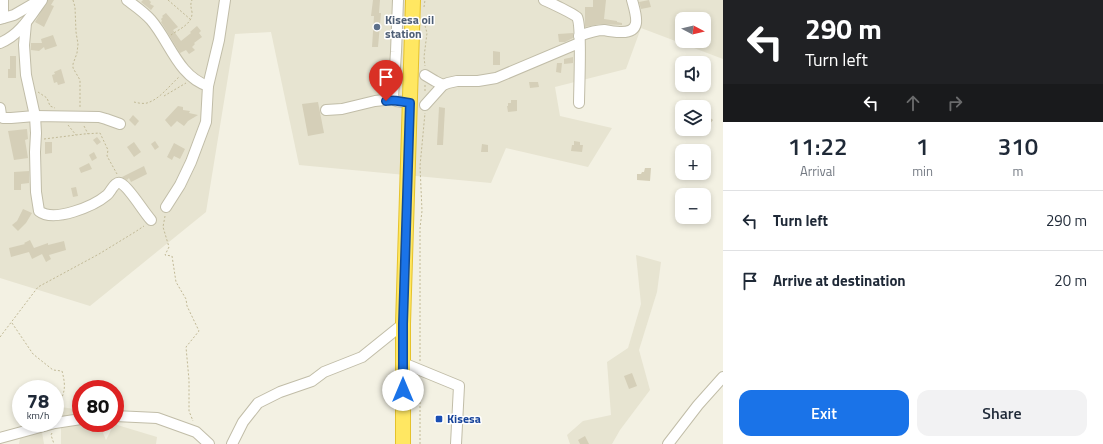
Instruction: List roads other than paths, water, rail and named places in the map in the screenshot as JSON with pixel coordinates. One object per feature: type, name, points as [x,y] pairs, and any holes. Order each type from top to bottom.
[{"type":"highway","points":[[403,444],[403,324],[410,103],[418,4]]},
{"type":"street","points":[[3,0],[1,18],[14,15],[41,0]]},
{"type":"street","points":[[0,43],[15,35],[26,23],[41,0]]},
{"type":"street","points":[[166,207],[180,185],[191,162],[206,122],[208,86],[219,40],[225,0]]},
{"type":"street","points":[[393,100],[398,0]]},
{"type":"street","points":[[544,0],[554,3],[577,17],[579,40],[578,104]]},
{"type":"street","points":[[426,105],[443,85],[457,81],[478,81],[496,78],[596,31],[628,32],[633,29],[636,24],[632,0]]},
{"type":"street","points":[[132,1],[151,20],[165,40],[187,78],[208,86]]},
{"type":"street","points":[[26,23],[24,44],[26,75],[35,116],[36,192],[39,211],[42,214],[48,215],[73,213],[108,195],[116,183],[118,183],[122,184],[127,189],[151,220]]},
{"type":"street","points":[[425,75],[435,82],[443,85]]},
{"type":"street","points":[[326,110],[342,110],[375,101],[393,100],[410,103]]},
{"type":"street","points":[[0,114],[11,118],[35,116],[80,116],[106,118],[120,124]]},
{"type":"street","points":[[232,444],[243,422],[258,403],[280,392],[312,381],[324,372],[362,357],[403,324]]},
{"type":"street","points":[[403,363],[459,386],[456,444]]},
{"type":"street","points":[[668,444],[698,405],[723,377]]},
{"type":"street","points":[[124,416],[157,418],[196,432],[209,444]]},
{"type":"street","points":[[0,438],[55,423],[72,420]]},
{"type":"place","name":"Kisesa oil station","points":[[377,27]]},
{"type":"place","name":"Kisesa","points":[[439,419]]}]
